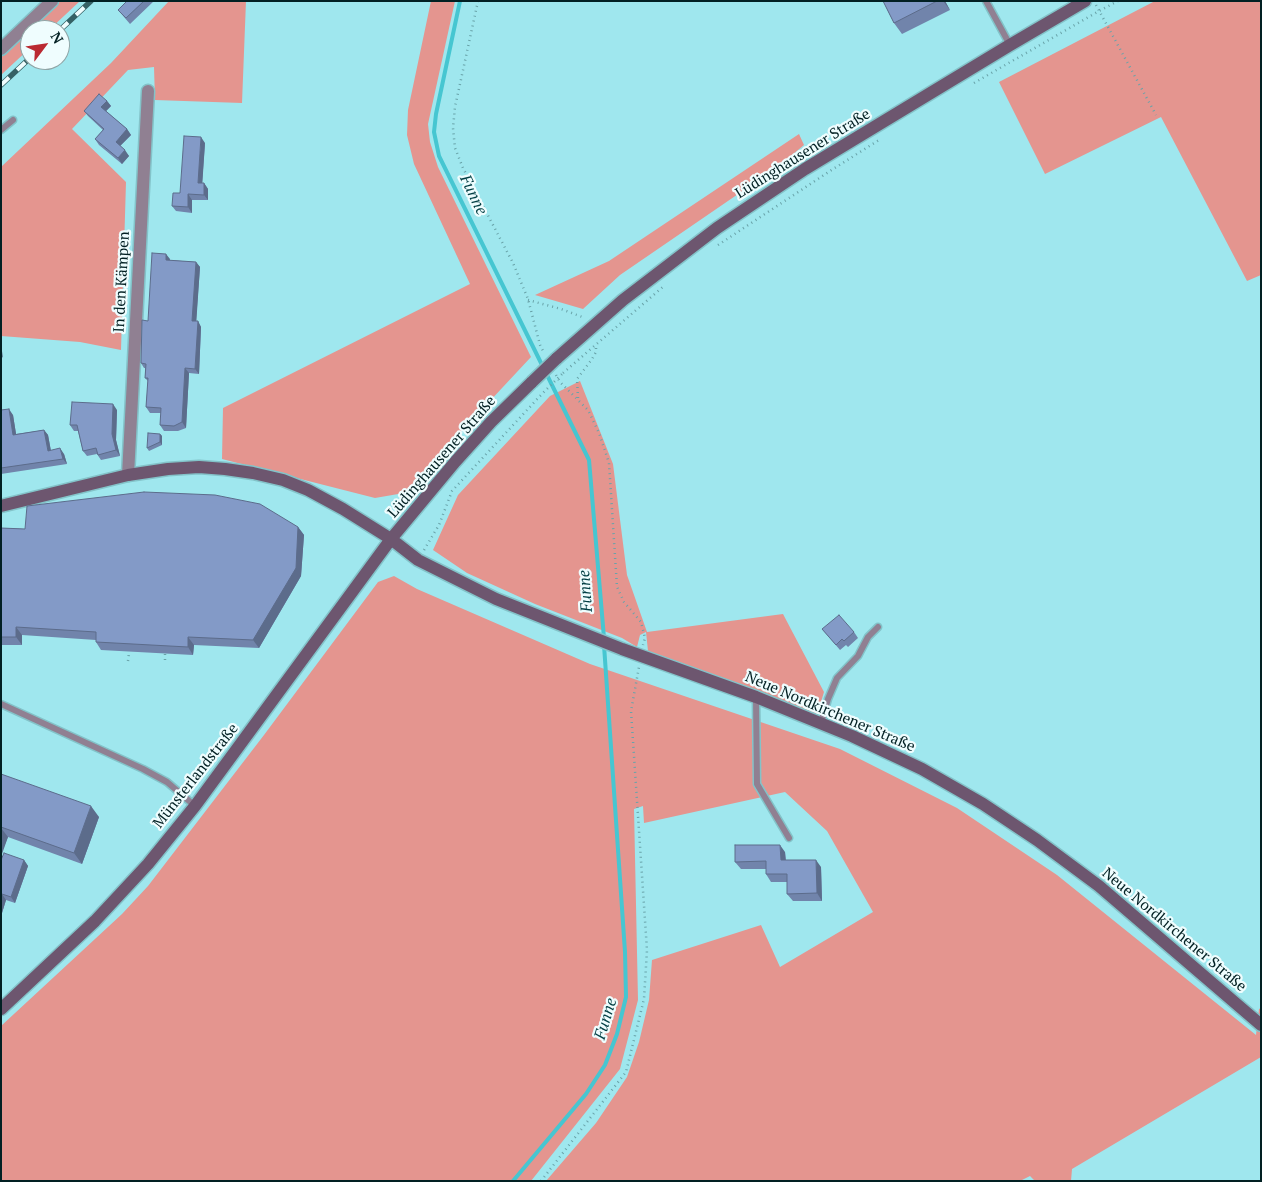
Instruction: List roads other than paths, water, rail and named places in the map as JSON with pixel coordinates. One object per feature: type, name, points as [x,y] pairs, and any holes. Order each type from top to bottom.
[{"type":"main road","name":"Lüdinghausener Straße","points":[[1,506],[128,475],[199,467],[253,473],[283,480],[323,498],[392,539],[455,462],[491,422],[552,362],[623,300],[718,228],[805,169],[1010,44],[1085,1]]},
{"type":"main road","name":"Neue Nordkirchener Straße","points":[[392,539],[418,560],[496,599],[589,637],[756,697],[852,736],[922,769],[983,804],[1037,840],[1099,886],[1261,1025]]},
{"type":"main road","name":"Münsterlandstraße","points":[[1,1009],[115,901],[195,806],[392,539]]},
{"type":"street","points":[[1,49],[52,1]]},
{"type":"street","name":"In den Kämpen","points":[[128,475],[148,91]]},
{"type":"lane","points":[[986,1],[1010,44]]},
{"type":"lane","points":[[1,130],[13,120]]},
{"type":"lane","points":[[820,723],[838,678],[858,656],[868,636],[878,627]]},
{"type":"lane","points":[[756,697],[757,784],[790,838]]},
{"type":"lane","points":[[1,704],[143,769],[167,782],[195,806]]},
{"type":"waterway","name":"Funne","points":[[460,1],[436,114],[434,132],[439,156],[543,367]]},
{"type":"waterway","name":"Funne","points":[[546,373],[589,460],[604,638]]},
{"type":"waterway","name":"Funne","points":[[513,1181],[586,1094],[605,1065],[617,1034],[626,997],[625,952],[604,645]]},
{"type":"railway","points":[[70,21],[91,1]]},
{"type":"railway","points":[[1,85],[20,67]]}]
